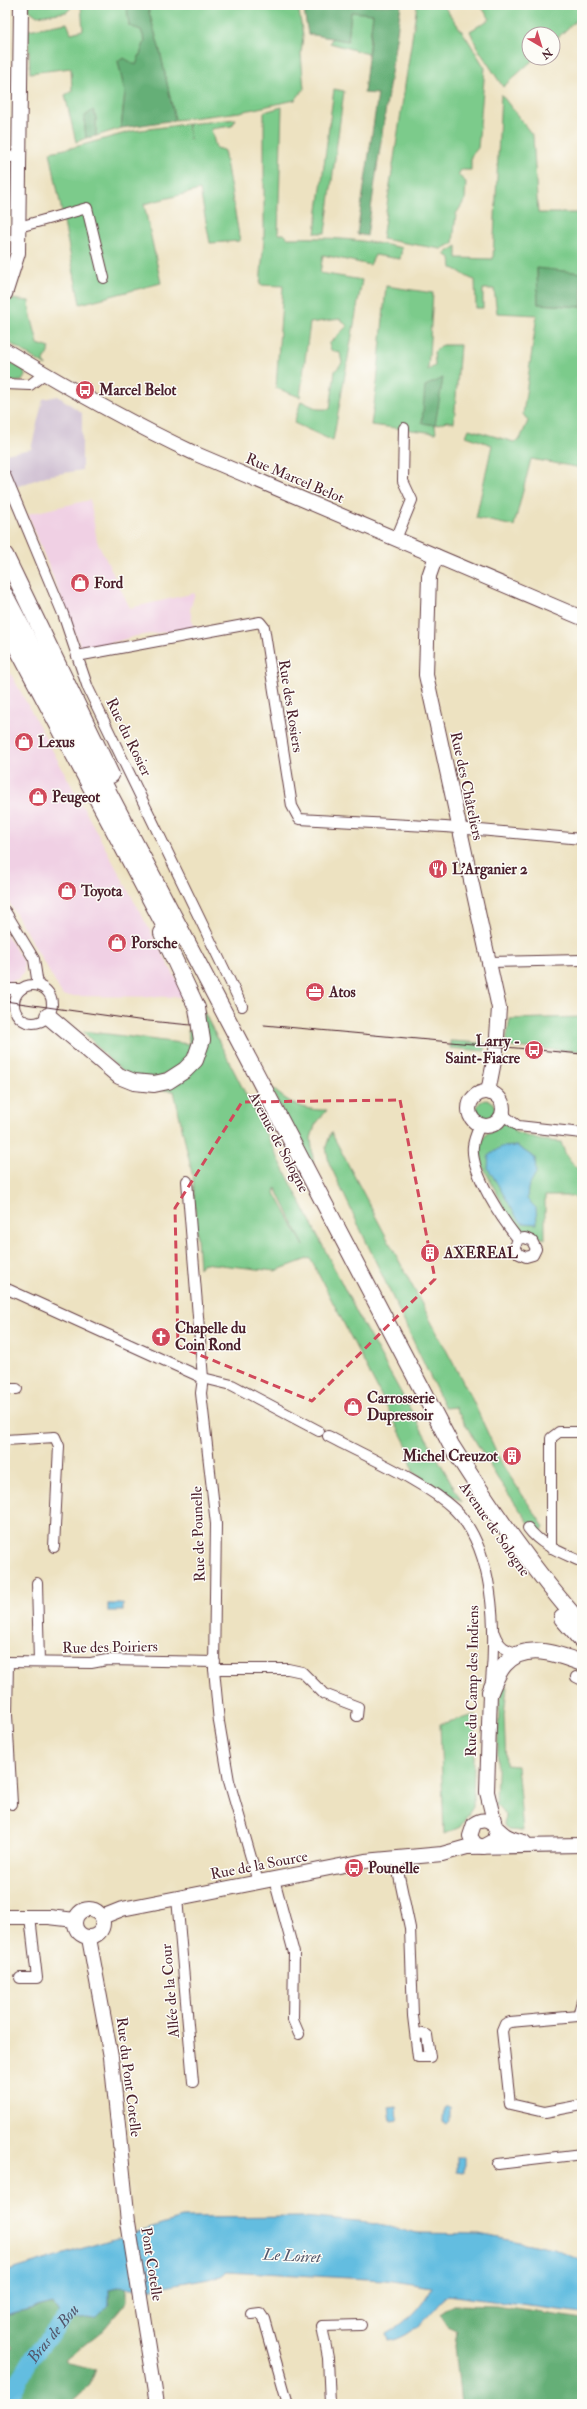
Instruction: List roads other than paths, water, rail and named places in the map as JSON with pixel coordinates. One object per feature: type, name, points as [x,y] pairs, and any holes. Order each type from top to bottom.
[{"type":"main road","points":[[5,294],[18,253],[21,5]]},
{"type":"main road","points":[[5,277],[18,253]]},
{"type":"main road","name":"Rue Marcel Belot","points":[[5,350],[44,374],[138,426],[196,454],[582,618]]},
{"type":"main road","points":[[5,555],[262,1088]]},
{"type":"main road","name":"Rue des Châteliers","points":[[436,556],[429,576],[426,675],[500,1008],[496,1050],[489,1087],[490,1093]]},
{"type":"main road","points":[[5,559],[21,589]]},
{"type":"main road","name":"Avenue de Sologne","points":[[5,595],[262,1088],[451,1445],[491,1508],[534,1568],[582,1625]]},
{"type":"main road","name":"Avenue de Sologne","points":[[5,625],[112,824],[445,1454],[485,1517],[528,1578],[582,1641]]},
{"type":"main road","points":[[5,633],[26,665]]},
{"type":"main road","points":[[48,1016],[119,1076],[134,1082],[154,1084],[168,1081],[185,1070],[195,1060],[202,1040],[197,1008],[112,824]]},
{"type":"main road","points":[[480,1093],[490,1093],[499,1098],[503,1108],[502,1114],[496,1123],[486,1126],[480,1125],[470,1116],[470,1102],[480,1093]]},
{"type":"main road","points":[[490,1692],[504,1664],[520,1654],[540,1651],[559,1654],[580,1673]]},
{"type":"main road","name":"Rue du Camp des Indiens","points":[[474,1824],[482,1812],[487,1792],[490,1692]]},
{"type":"main road","name":"Rue du Camp des Indiens","points":[[487,1792],[496,1829]]},
{"type":"main road","points":[[486,1820],[496,1829],[494,1841],[483,1847],[472,1841],[470,1832],[474,1824],[486,1820]]},
{"type":"main road","name":"Rue de la Source","points":[[424,1855],[459,1840],[474,1824]]},
{"type":"main road","name":"Rue de la Source","points":[[496,1829],[510,1838],[543,1846]]},
{"type":"main road","name":"Rue de la Source","points":[[102,1917],[122,1909],[365,1861],[442,1854],[467,1847],[582,1845]]},
{"type":"main road","points":[[87,1909],[96,1911],[102,1917],[102,1930],[94,1937],[89,1938],[78,1933],[75,1920],[79,1913],[87,1909]]},
{"type":"main road","points":[[5,1917],[75,1920]]},
{"type":"main road","name":"Rue du Pont Cotelle","points":[[89,1938],[111,2057],[128,2222]]},
{"type":"main road","name":"Pont Cotelle","points":[[128,2222],[157,2404]]},
{"type":"street","points":[[5,158],[20,154]]},
{"type":"street","points":[[19,227],[87,208],[104,278]]},
{"type":"street","points":[[5,384],[30,385],[44,374]]},
{"type":"street","points":[[396,539],[412,500],[403,481],[404,428]]},
{"type":"street","name":"Rue du Rosier","points":[[5,475],[63,614],[88,688],[242,1006]]},
{"type":"street","name":"Rue des Rosiers","points":[[77,656],[260,622],[264,627],[292,806],[299,819],[459,829]]},
{"type":"street","points":[[459,829],[582,838]]},
{"type":"street","points":[[5,911],[34,959],[38,985]]},
{"type":"street","points":[[489,962],[582,960]]},
{"type":"street","points":[[5,989],[21,989],[32,984],[44,987],[52,997],[52,1009],[48,1016],[39,1022],[28,1022],[22,1019],[10,1008],[21,989]]},
{"type":"street","points":[[503,1108],[506,1117],[518,1126],[582,1133]]},
{"type":"street","points":[[480,1125],[475,1138],[473,1156],[481,1178],[506,1225],[518,1239]]},
{"type":"street","name":"Rue de Pounelle","points":[[187,1181],[203,1378],[201,1393],[216,1524],[215,1666],[219,1722],[229,1781],[258,1882]]},
{"type":"street","name":"Rue du Camp des Indiens","points":[[5,1288],[203,1378],[232,1385],[436,1493],[455,1510],[476,1543],[484,1564],[489,1588],[492,1629],[490,1692]]},
{"type":"street","points":[[5,1389],[17,1389]]},
{"type":"street","points":[[551,1548],[551,1438],[559,1432],[582,1432]]},
{"type":"street","points":[[5,1440],[55,1437],[59,1446],[54,1547]]},
{"type":"street","points":[[528,1528],[534,1536],[551,1548],[582,1562]]},
{"type":"street","points":[[37,1583],[39,1662]]},
{"type":"street","points":[[492,1629],[500,1646],[507,1651],[520,1654]]},
{"type":"street","name":"Rue des Poiriers","points":[[6,1662],[91,1663],[107,1660],[288,1669],[302,1672],[324,1694],[358,1707],[357,1716]]},
{"type":"street","points":[[6,1662],[7,1715],[12,1804]]},
{"type":"street","points":[[398,1858],[399,1876],[410,1928],[415,2032]]},
{"type":"street","points":[[274,1879],[294,1953],[293,2020],[299,2034]]},
{"type":"street","name":"Allée de la Cour","points":[[177,1898],[193,2082]]},
{"type":"street","points":[[20,1978],[37,1978],[30,1917]]},
{"type":"street","points":[[582,2001],[580,2000],[578,2016],[510,2022],[505,2024],[502,2031],[510,2104],[544,2112],[582,2105]]},
{"type":"street","points":[[498,2164],[582,2154]]},
{"type":"street","points":[[252,2314],[260,2313],[264,2319],[288,2404]]},
{"type":"street","points":[[330,2404],[328,2358],[322,2326],[361,2325]]},
{"type":"water","points":[[517,1146],[535,1158],[536,1174],[528,1188],[527,1199],[536,1208],[537,1224],[522,1223],[516,1216],[488,1168],[489,1155],[501,1147]]},
{"type":"water","points":[[108,1604],[123,1604],[123,1611],[108,1611]]},
{"type":"water","points":[[397,2106],[398,2120],[391,2121],[389,2107]]},
{"type":"water","points":[[444,2107],[450,2107],[450,2122],[447,2125],[443,2122]]},
{"type":"water","points":[[457,2157],[464,2157],[464,2173],[457,2172]]},
{"type":"water","name":"Le Loiret","points":[[302,2217],[369,2223],[418,2233],[479,2234],[554,2249],[582,2261],[582,2313],[447,2295],[413,2330],[397,2339],[388,2341],[386,2334],[413,2314],[428,2295],[432,2287],[385,2280],[227,2271],[220,2276],[148,2289],[117,2287],[109,2289],[109,2304],[96,2317],[73,2320],[59,2313],[53,2303],[5,2315],[5,2272],[182,2218]]},
{"type":"waterway","name":"Bras de Bou","points":[[6,2404],[34,2355],[81,2299]]},
{"type":"tram line","points":[[5,1001],[138,1020],[191,1025]]},
{"type":"tram line","points":[[264,1025],[582,1054]]},
{"type":"place","name":"Marcel Belot","points":[[85,390]]},
{"type":"place","name":"Ford","points":[[80,583]]},
{"type":"place","name":"Lexus","points":[[24,742]]},
{"type":"place","name":"Peugeot","points":[[38,797]]},
{"type":"place","name":"L'Arganier 2","points":[[438,869]]},
{"type":"place","name":"Toyota","points":[[67,891]]},
{"type":"place","name":"Porsche","points":[[117,943]]},
{"type":"place","name":"Atos","points":[[315,992]]},
{"type":"place","name":"Larry - Saint-Fiacre","points":[[534,1050]]},
{"type":"place","name":"AXEREAL","points":[[430,1253]]},
{"type":"place","name":"Chapelle du Coin Rond","points":[[161,1337]]},
{"type":"place","name":"Carrosserie Dupressoir","points":[[353,1407]]},
{"type":"place","name":"Michel Creuzot","points":[[512,1456]]},
{"type":"place","name":"Pounelle","points":[[354,1868]]}]
